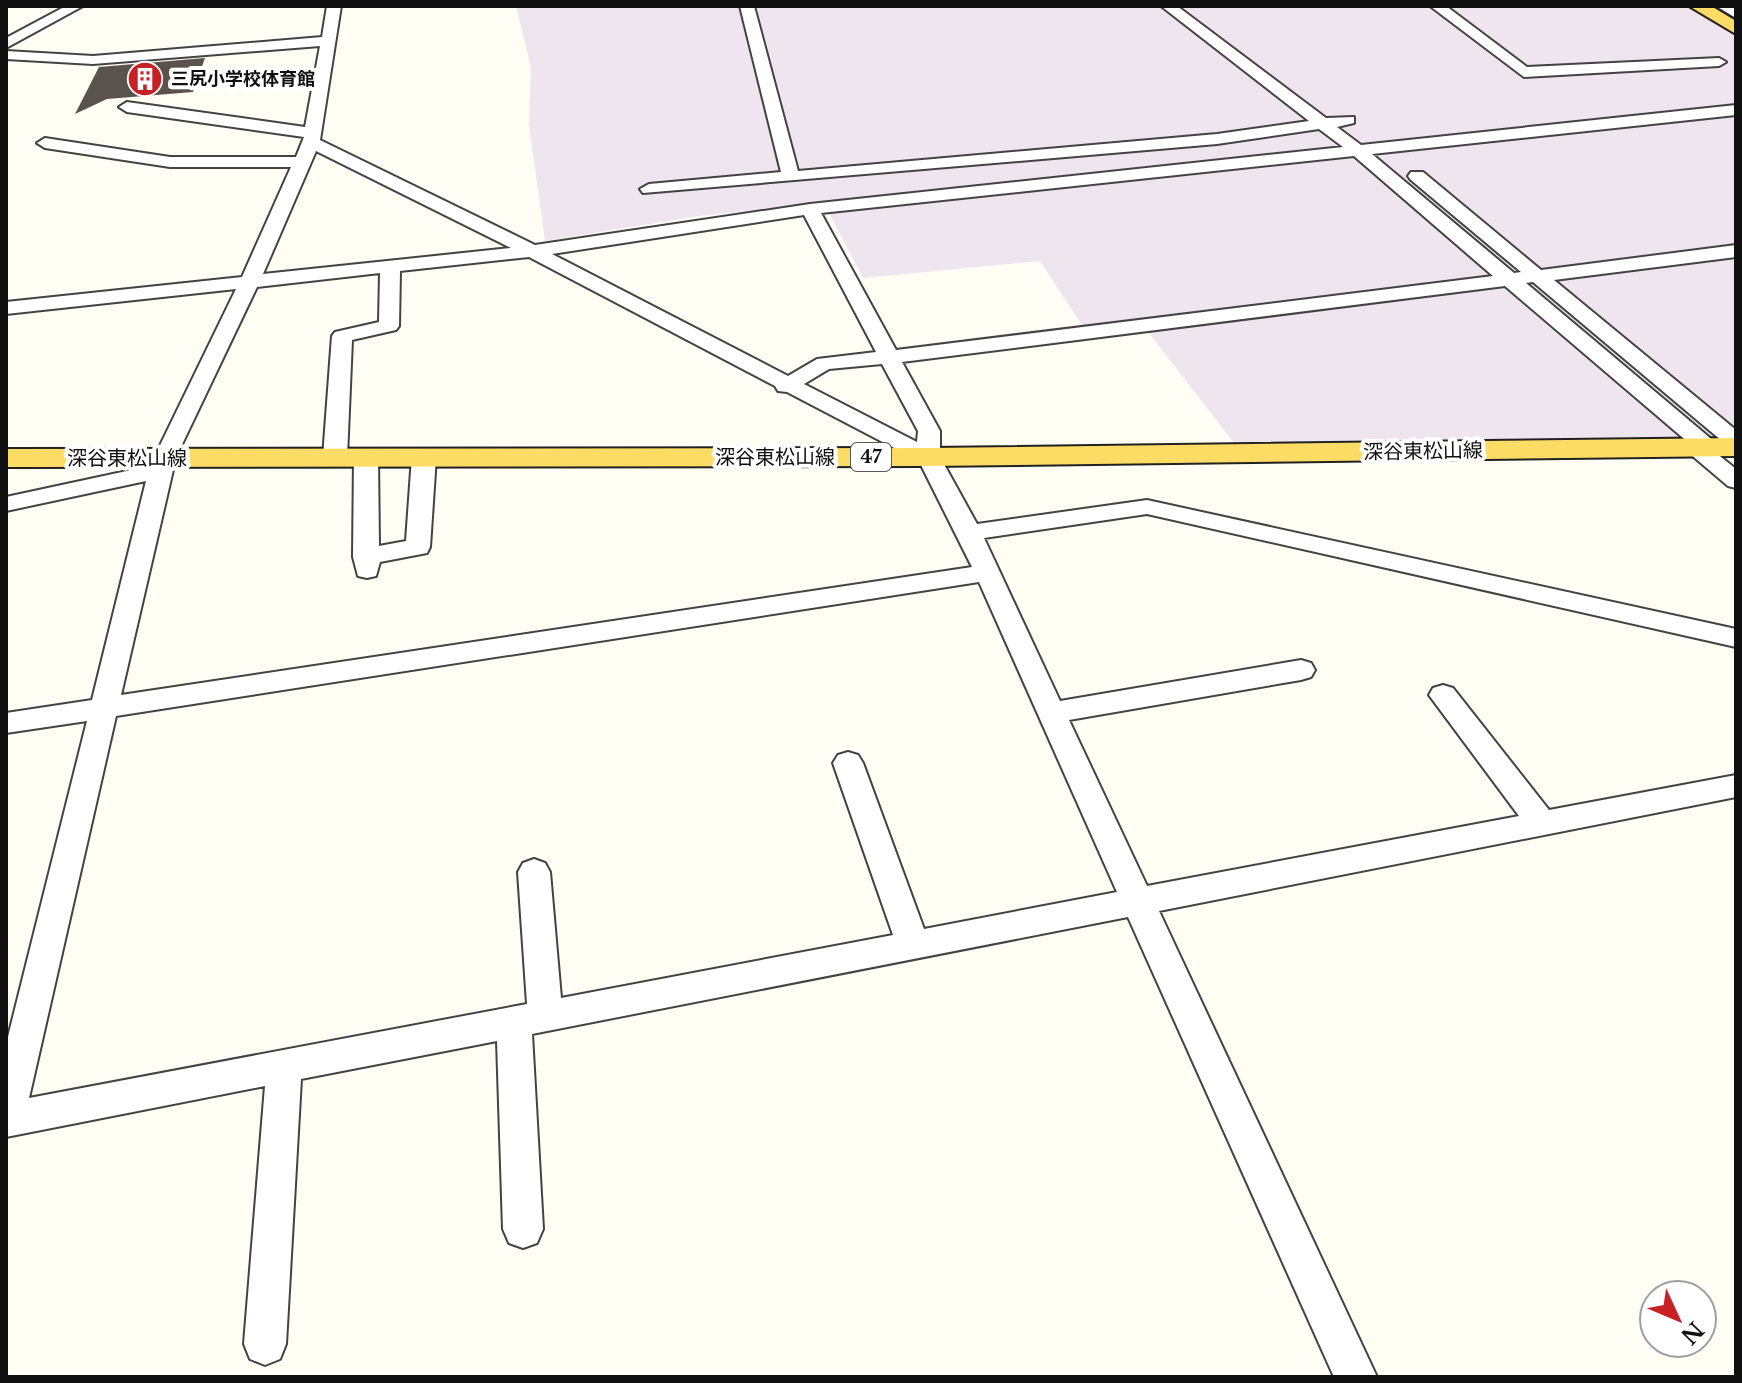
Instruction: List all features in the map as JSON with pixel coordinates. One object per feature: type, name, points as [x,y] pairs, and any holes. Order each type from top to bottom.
[{"type":"main road","points":[[1698,6],[1736,29]]},
{"type":"main road","name":"深谷東松山線","points":[[6,458],[162,464],[335,457],[928,457],[1719,446]]},
{"type":"street","points":[[6,44],[76,6]]},
{"type":"street","points":[[334,6],[309,146],[251,279],[162,464],[6,1119],[1736,786]]},
{"type":"street","points":[[747,6],[790,175]]},
{"type":"street","points":[[1168,6],[1324,124],[1362,136],[1536,275],[1719,446],[1736,481]]},
{"type":"street","points":[[1437,6],[1524,72],[1719,62]]},
{"type":"street","points":[[1723,6],[1736,14]]},
{"type":"street","points":[[6,55],[93,60],[329,41]]},
{"type":"street","points":[[1323,101],[1507,279],[1719,446]]},
{"type":"street","points":[[127,107],[309,146],[532,251],[786,386],[928,457]]},
{"type":"street","points":[[6,308],[251,279],[532,251],[810,209],[1362,136],[1735,111]]},
{"type":"street","points":[[649,189],[1217,139],[1324,124],[1362,136]]},
{"type":"street","points":[[45,143],[170,162],[309,146]]},
{"type":"street","points":[[810,209],[929,431],[928,457],[969,533],[1356,1377]]},
{"type":"street","points":[[786,386],[824,363],[1736,251]]},
{"type":"street","points":[[335,457],[342,336],[389,326],[390,266]]},
{"type":"street","points":[[366,457],[367,564],[418,547],[424,457]]},
{"type":"street","points":[[6,504],[162,464]]},
{"type":"street","points":[[969,533],[1147,507],[1736,638]]},
{"type":"street","points":[[6,723],[986,573]]},
{"type":"street","points":[[1050,713],[1301,670]]},
{"type":"street","points":[[1443,695],[1542,824]]},
{"type":"street","points":[[848,763],[914,946]]},
{"type":"street","points":[[523,1229],[534,872]]},
{"type":"street","points":[[265,1344],[284,1066]]},
{"type":"shaded area","points":[[516,6],[1694,6],[1736,31],[1736,439],[1234,443],[1139,320],[1083,327],[1040,261],[863,278],[824,203],[699,216],[545,241],[529,125],[531,68]]},
{"type":"building","name":"三尻小学校体育館","points":[[205,58],[193,92],[107,99],[75,114],[99,67]]},
{"type":"place","name":"三尻小学校体育館","points":[[145,79]]}]
